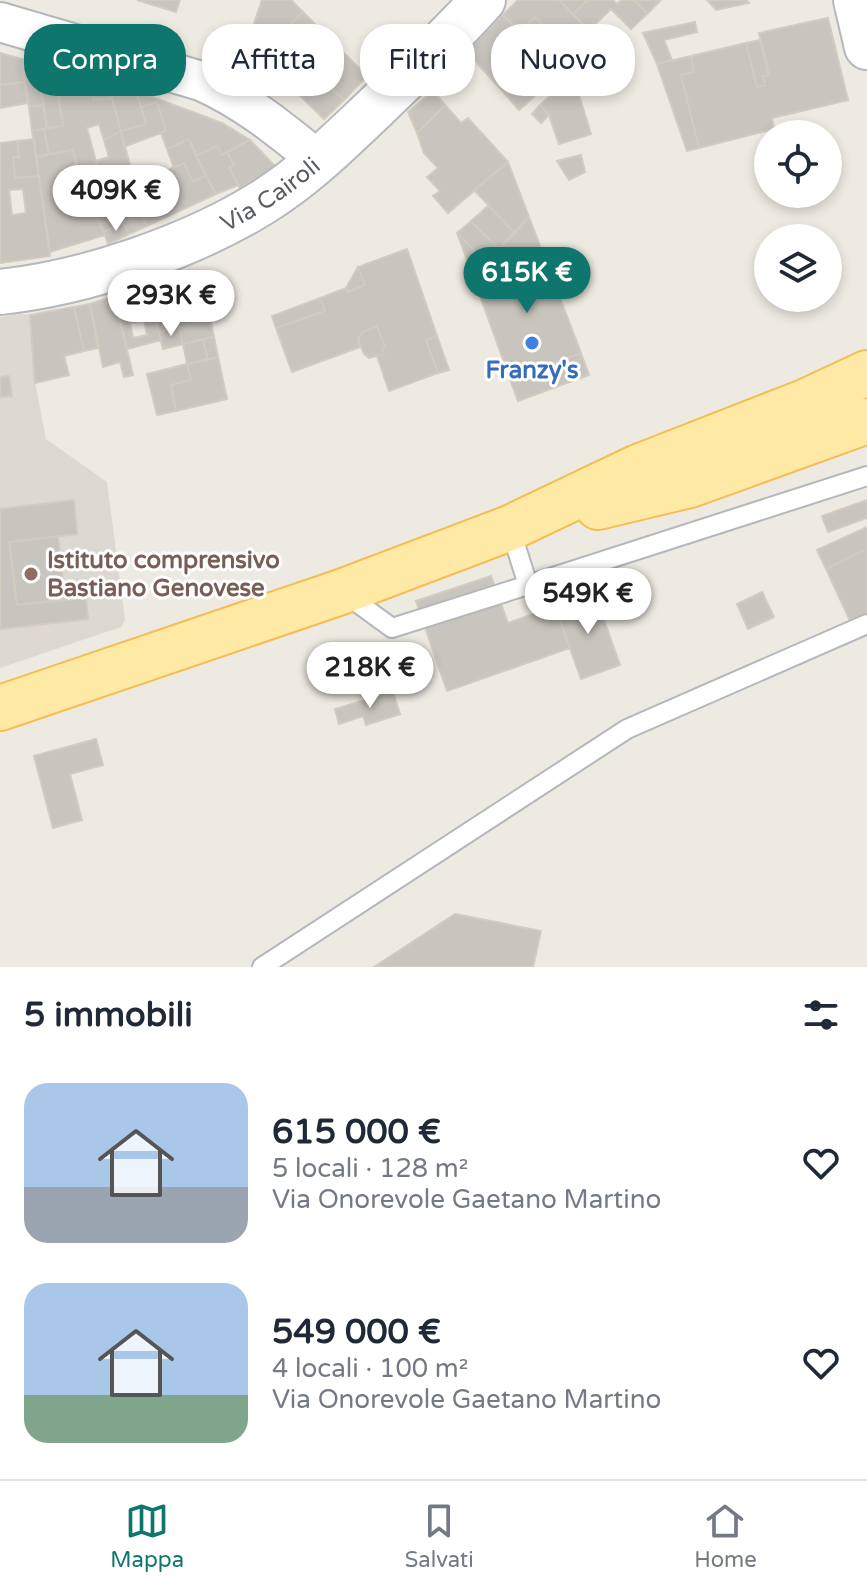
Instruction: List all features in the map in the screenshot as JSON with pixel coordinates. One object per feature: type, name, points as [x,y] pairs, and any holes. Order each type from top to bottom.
[{"type":"main road","points":[[0,708],[341,592],[510,528],[638,467],[807,401],[867,373]]},
{"type":"main road","points":[[510,528],[690,485],[867,421]]},
{"type":"street","name":"Via Cairoli","points":[[0,292],[81,277],[134,260],[217,227],[265,201],[319,161],[448,38],[483,0]]},
{"type":"street","points":[[856,0],[867,47]]},
{"type":"street","points":[[0,22],[201,81],[233,95],[319,161]]},
{"type":"lane","points":[[341,592],[392,628],[867,476]]},
{"type":"lane","points":[[510,528],[528,585]]},
{"type":"lane","points":[[262,967],[627,729],[867,624]]},
{"type":"shaded area","points":[[30,315],[35,382],[46,439],[107,482],[125,620],[121,627],[0,668],[0,317]]},
{"type":"building","points":[[137,0],[180,0],[176,12]]},
{"type":"building","points":[[262,0],[291,0],[303,12],[291,24],[254,24]]},
{"type":"building","points":[[518,0],[559,0],[582,24],[542,24],[535,17],[528,24],[513,24],[503,15]]},
{"type":"building","points":[[559,0],[588,0],[573,14]]},
{"type":"building","points":[[588,0],[613,0],[617,4],[622,0],[634,0],[647,14],[635,25],[626,24],[611,9],[595,24],[583,24],[573,14]]},
{"type":"building","points":[[634,0],[659,0],[660,1],[647,14]]},
{"type":"building","points":[[707,0],[746,0],[749,3],[716,10]]},
{"type":"building","points":[[303,12],[315,24],[291,24]]},
{"type":"building","points":[[503,15],[512,24],[494,24]]},
{"type":"building","points":[[535,17],[542,24],[528,24]]},
{"type":"building","points":[[828,18],[848,100],[772,120],[754,120],[754,134],[699,148],[681,75],[694,72],[691,56],[746,43],[757,87],[765,85],[763,76],[769,75],[759,33]]},
{"type":"building","points":[[695,22],[697,32],[664,40],[672,60],[657,64],[643,33]]},
{"type":"building","points":[[491,27],[491,79],[475,61],[475,42]]},
{"type":"building","points":[[760,40],[769,75],[763,76],[765,85],[757,87],[746,43]]},
{"type":"building","points":[[0,53],[22,59],[24,82],[0,85]]},
{"type":"building","points":[[344,53],[360,69],[360,83],[344,100],[340,96],[344,96]]},
{"type":"building","points":[[691,56],[694,72],[681,75],[699,148],[687,151],[657,64]]},
{"type":"building","points":[[24,82],[24,96],[28,103],[0,108],[0,85]]},
{"type":"building","points":[[27,96],[42,96],[43,105],[29,107]]},
{"type":"building","points":[[42,96],[58,96],[63,126],[47,128]]},
{"type":"building","points":[[58,96],[93,96],[94,100],[112,98],[121,131],[104,140],[99,124],[87,128],[101,180],[83,185],[73,150],[49,154],[44,129],[63,126]]},
{"type":"building","points":[[93,96],[112,98],[94,100]]},
{"type":"building","points":[[111,96],[138,96],[146,124],[121,131]]},
{"type":"building","points":[[138,96],[149,96],[222,123],[250,140],[222,155],[217,146],[196,156],[189,139],[167,149],[161,133],[166,131],[157,102],[141,107]]},
{"type":"building","points":[[300,96],[340,96],[344,100],[324,119]]},
{"type":"building","points":[[427,96],[437,96],[445,105],[417,133],[408,112]]},
{"type":"building","points":[[507,96],[533,96],[534,97],[519,110]]},
{"type":"building","points":[[550,96],[579,96],[591,134],[559,144],[549,115],[540,105]]},
{"type":"building","points":[[157,102],[166,131],[124,147],[121,131],[146,124],[141,107]]},
{"type":"building","points":[[43,105],[47,128],[32,131],[29,107]]},
{"type":"building","points":[[445,105],[461,123],[468,118],[508,162],[448,213],[433,196],[440,191],[427,177],[438,168],[424,153],[417,133]]},
{"type":"building","points":[[540,105],[549,115],[541,123],[532,114]]},
{"type":"building","points":[[44,129],[49,154],[36,157],[32,131]]},
{"type":"building","points":[[121,131],[131,169],[101,180],[96,161],[109,157],[104,140]]},
{"type":"building","points":[[34,139],[39,176],[15,178],[13,157],[19,157],[17,141]]},
{"type":"building","points":[[189,139],[206,176],[193,182],[184,163],[174,168],[167,149]]},
{"type":"building","points":[[250,140],[276,167],[240,188],[229,167],[234,165],[227,152]]},
{"type":"building","points":[[17,141],[19,157],[13,157],[15,178],[39,176],[50,256],[0,263],[0,143]],"holes":[[[23,189],[26,213],[12,215],[9,190]]]},
{"type":"building","points":[[217,146],[222,155],[227,152],[234,165],[229,167],[238,185],[216,194],[196,156]]},
{"type":"building","points":[[73,150],[81,186],[105,235],[50,252],[36,157]]},
{"type":"building","points":[[581,155],[585,172],[569,180],[557,161]]},
{"type":"building","points":[[508,162],[529,217],[515,233],[474,190]]},
{"type":"building","points":[[184,163],[193,182],[206,176],[216,194],[147,226],[136,204],[151,196],[145,180]]},
{"type":"building","points":[[131,169],[135,184],[145,180],[151,196],[136,204],[120,173]]},
{"type":"building","points":[[120,173],[141,213],[104,232],[81,186]]},
{"type":"building","points":[[488,206],[515,233],[499,249],[471,221]]},
{"type":"building","points":[[141,213],[147,226],[129,234],[123,223]]},
{"type":"building","points":[[529,217],[542,251],[473,276],[457,233],[486,262]]},
{"type":"building","points":[[471,221],[499,249],[486,262],[457,233]]},
{"type":"building","points":[[123,223],[129,234],[108,244],[104,232]]},
{"type":"building","points":[[407,249],[437,336],[426,340],[438,373],[389,391],[377,356],[384,354],[382,348],[385,347],[377,326],[362,332],[358,339],[360,347],[292,372],[276,328],[325,311],[320,298],[365,285],[358,267]]},
{"type":"building","points":[[542,251],[581,353],[510,379],[473,276]]},
{"type":"building","points":[[358,267],[365,285],[348,292],[346,288]]},
{"type":"building","points":[[203,285],[214,337],[183,344],[179,327],[159,332],[151,300],[177,295],[177,291]]},
{"type":"building","points":[[147,286],[161,340],[127,349],[114,296]],"holes":[[[144,320],[147,335],[133,338],[130,323]]]},
{"type":"building","points":[[114,296],[133,375],[124,377],[120,362],[103,367],[90,304]]},
{"type":"building","points":[[320,298],[325,311],[276,328],[272,316]]},
{"type":"building","points":[[90,304],[98,348],[84,351],[74,307]]},
{"type":"building","points":[[74,307],[84,351],[64,356],[69,375],[35,383],[30,315]]},
{"type":"building","points":[[377,326],[385,347],[382,348],[384,354],[369,358],[358,339],[362,332]]},
{"type":"building","points":[[179,327],[183,344],[163,349],[159,332]]},
{"type":"building","points":[[437,336],[449,370],[438,373],[426,340]]},
{"type":"building","points":[[214,337],[218,357],[208,360],[203,339]]},
{"type":"building","points":[[203,339],[208,360],[187,364],[183,344]]},
{"type":"building","points":[[581,353],[589,375],[518,401],[510,379]]},
{"type":"building","points":[[218,357],[227,399],[176,411],[171,385],[191,380],[187,364]]},
{"type":"building","points":[[187,364],[191,380],[171,385],[176,411],[157,415],[147,374]]},
{"type":"building","points":[[9,376],[12,396],[0,397],[0,377]]},
{"type":"building","points":[[74,500],[77,534],[9,542],[17,605],[86,598],[88,619],[0,629],[0,509]]},
{"type":"building","points":[[867,500],[867,518],[828,532],[822,516]]},
{"type":"building","points":[[867,527],[867,549],[826,569],[817,550]]},
{"type":"building","points":[[58,536],[65,599],[17,605],[9,542]]},
{"type":"building","points":[[867,549],[867,631],[857,636],[826,569]]},
{"type":"building","points":[[491,576],[508,623],[555,606],[570,648],[447,691],[416,601]]},
{"type":"building","points":[[594,592],[620,665],[581,679],[555,606]]},
{"type":"building","points":[[762,592],[774,617],[748,629],[737,604]]},
{"type":"building","points":[[393,692],[400,714],[366,725],[363,716],[339,724],[335,709]]},
{"type":"building","points":[[96,739],[103,765],[70,774],[82,820],[53,828],[34,756]]},
{"type":"building","points":[[455,914],[541,931],[533,967],[374,967]]},
{"type":"place","name":"Franzy's","points":[[532,343]]},
{"type":"place","name":"Istituto comprensivo Bastiano Genovese","points":[[31,574]]}]
